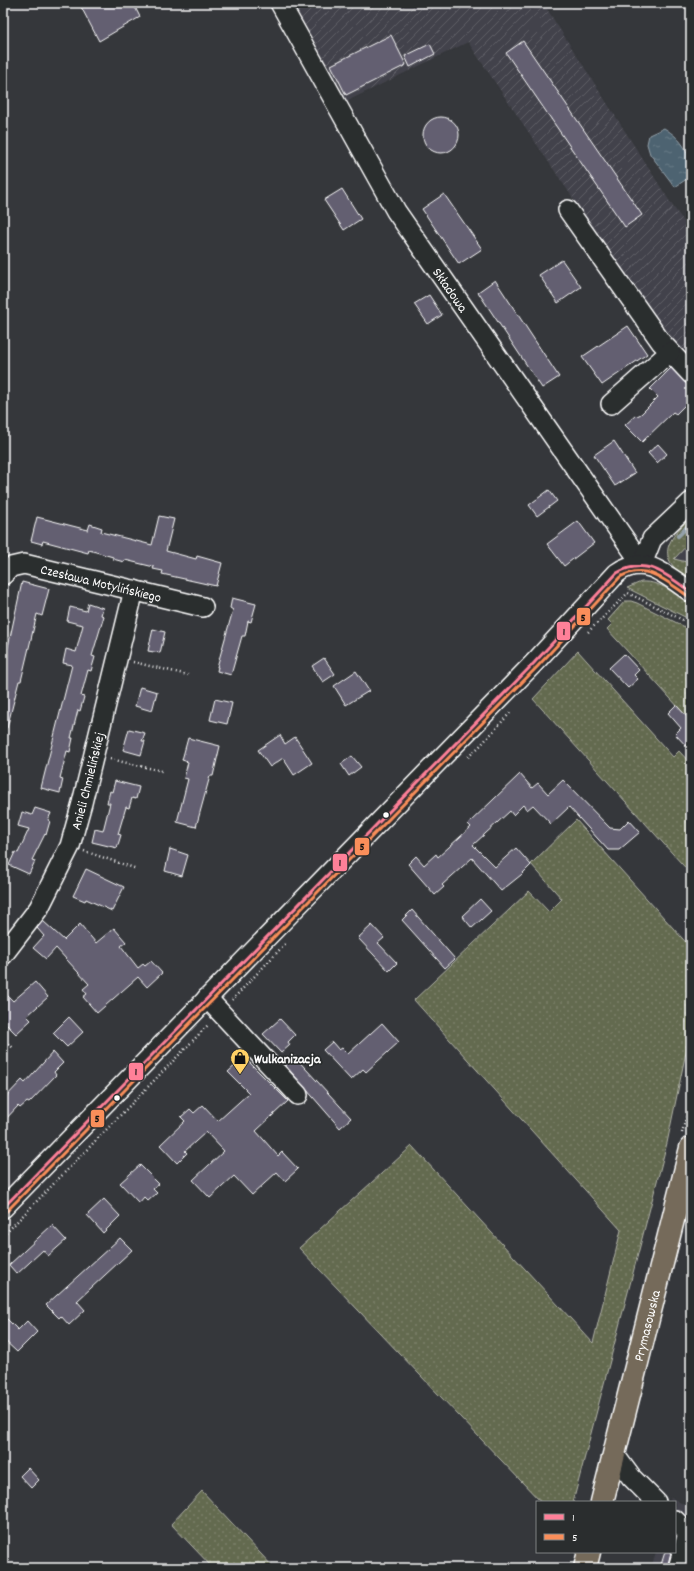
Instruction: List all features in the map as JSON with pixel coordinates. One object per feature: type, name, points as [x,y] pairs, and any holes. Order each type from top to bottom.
[{"type":"main road","name":"Prymasowska","points":[[602,1501],[691,1148]]},
{"type":"main road","points":[[585,1568],[589,1553]]},
{"type":"street","name":"Składowa","points":[[280,3],[396,211],[642,564]]},
{"type":"street","points":[[568,210],[670,352],[691,374]]},
{"type":"street","points":[[611,404],[670,352]]},
{"type":"street","points":[[642,564],[652,539],[691,502]]},
{"type":"street","name":"Czesława Motylińskiego","points":[[3,574],[11,567],[24,564],[204,607]]},
{"type":"street","points":[[3,1208],[534,663],[617,573],[625,567],[642,564],[660,572],[691,592]]},
{"type":"street","name":"Anieli Chmielińskiej","points":[[3,955],[39,908],[70,846],[94,756],[134,590]]},
{"type":"street","points":[[207,998],[298,1095]]},
{"type":"street","points":[[614,1454],[630,1478],[655,1501]]},
{"type":"street","points":[[676,1521],[688,1533],[678,1568]]},
{"type":"path","points":[[587,632],[628,592],[691,624]]},
{"type":"path","points":[[117,658],[188,675]]},
{"type":"path","points":[[462,762],[479,748],[513,709]]},
{"type":"path","points":[[94,756],[162,771]]},
{"type":"path","points":[[70,846],[137,869]]},
{"type":"path","points":[[3,1236],[289,939]]},
{"type":"path","points":[[3,1038],[13,1048]]},
{"type":"shaded area","points":[[289,3],[527,3],[531,10],[545,6],[674,208],[691,231],[691,364],[667,338],[468,42],[343,103]]},
{"type":"shaded area","points":[[691,541],[691,563],[674,559]]},
{"type":"shaded area","points":[[671,1497],[691,1509],[691,1568],[651,1568],[656,1553],[676,1553],[676,1501],[670,1501]]},
{"type":"green space","points":[[691,517],[691,541],[674,559],[691,563],[691,581],[672,565],[668,557],[668,550],[670,542],[675,534]]},
{"type":"green space","points":[[641,582],[649,582],[662,586],[691,605],[691,620],[627,588]]},
{"type":"green space","points":[[625,601],[637,603],[691,630],[691,721],[607,629],[612,624],[608,620]]},
{"type":"green space","points":[[578,651],[673,757],[679,751],[691,764],[691,874],[533,699]]},
{"type":"green space","points":[[576,820],[691,948],[691,1028],[667,1143],[573,1501],[540,1501],[299,1248],[412,1146],[593,1343],[621,1230],[414,1000],[529,891],[549,912],[562,899],[531,864]]},
{"type":"green space","points":[[202,1491],[274,1568],[213,1568],[171,1524]]},
{"type":"water","points":[[664,128],[681,142],[685,148],[691,168],[691,176],[675,187],[650,154],[647,144],[649,135]]},
{"type":"building","points":[[79,3],[133,3],[140,17],[99,41]]},
{"type":"building","points":[[391,35],[406,65],[346,95],[331,65]]},
{"type":"building","points":[[523,41],[642,215],[625,227],[506,53]]},
{"type":"building","points":[[430,44],[435,54],[410,67],[405,56]]},
{"type":"building","points":[[441,117],[451,120],[456,125],[459,135],[456,145],[451,150],[441,153],[431,150],[426,145],[423,135],[426,125],[431,120]]},
{"type":"building","points":[[342,189],[361,219],[344,230],[324,200]]},
{"type":"building","points":[[444,194],[482,249],[459,264],[422,209]]},
{"type":"building","points":[[562,260],[581,287],[558,303],[539,275]]},
{"type":"building","points":[[495,280],[559,377],[542,388],[478,292]]},
{"type":"building","points":[[429,295],[442,315],[428,324],[414,304]]},
{"type":"building","points":[[628,326],[647,354],[602,385],[582,357]]},
{"type":"building","points":[[671,368],[691,387],[691,399],[676,414],[673,412],[642,442],[625,425],[636,415],[641,414],[658,397],[650,389]]},
{"type":"building","points":[[614,441],[635,473],[615,486],[594,455]]},
{"type":"building","points":[[658,444],[667,454],[657,463],[648,453]]},
{"type":"building","points":[[549,490],[557,501],[537,516],[529,505]]},
{"type":"building","points":[[159,516],[174,519],[166,551],[196,559],[197,556],[222,563],[216,586],[162,574],[163,571],[153,569],[154,567],[125,560],[124,562],[89,550],[88,553],[43,541],[42,544],[31,541],[37,517],[88,530],[90,524],[102,528],[101,532],[152,545]]},
{"type":"building","points":[[578,521],[594,543],[564,566],[547,544]]},
{"type":"building","points":[[22,582],[49,589],[42,616],[37,614],[21,681],[19,681],[7,728],[3,727],[3,670]]},
{"type":"building","points":[[232,598],[256,604],[251,622],[248,621],[245,636],[242,636],[231,675],[217,671],[217,667],[233,610],[230,608]]},
{"type":"building","points":[[88,603],[103,608],[101,615],[104,616],[92,656],[95,657],[91,671],[88,670],[81,696],[84,697],[80,711],[78,710],[71,738],[73,738],[70,752],[67,751],[60,778],[63,779],[60,793],[41,788],[72,665],[63,663],[66,649],[76,652],[83,625],[67,621],[70,607],[86,611]]},
{"type":"building","points":[[153,629],[165,632],[160,653],[148,651]]},
{"type":"building","points":[[624,654],[639,670],[634,675],[638,679],[628,688],[609,668]]},
{"type":"building","points":[[324,658],[335,674],[323,682],[312,666]]},
{"type":"building","points":[[356,671],[369,691],[346,705],[334,686]]},
{"type":"building","points":[[140,687],[157,692],[152,711],[135,706]]},
{"type":"building","points":[[215,699],[232,703],[227,724],[210,720]]},
{"type":"building","points":[[676,705],[690,720],[691,719],[691,751],[675,734],[681,728],[668,713]]},
{"type":"building","points":[[129,729],[145,733],[142,741],[145,741],[141,755],[123,750]]},
{"type":"building","points":[[280,735],[285,744],[295,737],[312,763],[294,775],[283,758],[270,767],[258,750]]},
{"type":"building","points":[[188,738],[220,746],[213,776],[210,776],[196,827],[177,822],[188,779],[184,778],[188,762],[182,760]]},
{"type":"building","points":[[352,756],[361,767],[349,776],[341,764]]},
{"type":"building","points":[[520,774],[532,788],[538,783],[548,794],[563,780],[610,828],[620,829],[629,820],[640,832],[619,850],[608,850],[569,807],[551,824],[533,805],[527,810],[523,805],[513,815],[510,811],[473,845],[495,867],[516,848],[531,865],[501,891],[472,858],[442,885],[444,887],[435,895],[408,864],[416,856],[424,865],[436,854],[438,857],[471,827],[468,824]]},
{"type":"building","points":[[115,781],[139,787],[136,799],[132,798],[129,808],[126,807],[118,834],[121,835],[117,848],[92,842],[95,829],[103,831],[110,803],[107,803],[110,791],[112,792]]},
{"type":"building","points":[[35,808],[51,813],[48,820],[50,821],[46,835],[45,834],[32,860],[35,861],[29,874],[9,865],[15,852],[18,853],[29,829],[18,826],[22,812],[32,815]]},
{"type":"building","points":[[170,849],[188,855],[182,876],[165,871]]},
{"type":"building","points":[[86,869],[124,887],[112,911],[86,899],[85,901],[73,896]]},
{"type":"building","points":[[480,899],[491,911],[472,928],[462,916]]},
{"type":"building","points":[[412,910],[455,959],[445,968],[402,920]]},
{"type":"building","points":[[43,921],[64,940],[80,924],[96,943],[114,928],[126,942],[121,946],[138,968],[143,964],[145,966],[151,961],[162,973],[147,987],[138,977],[97,1013],[83,997],[87,994],[83,989],[89,984],[56,948],[46,959],[33,948],[44,936],[37,928]]},
{"type":"building","points":[[372,925],[384,938],[378,943],[397,963],[389,971],[358,938]]},
{"type":"building","points":[[35,982],[48,997],[27,1016],[31,1020],[16,1034],[3,1021],[3,991],[13,1001]]},
{"type":"building","points":[[69,1017],[83,1032],[67,1047],[53,1033]]},
{"type":"building","points":[[280,1019],[295,1035],[288,1042],[290,1045],[281,1053],[263,1034]]},
{"type":"building","points":[[382,1023],[399,1042],[366,1072],[363,1069],[351,1080],[323,1050],[332,1042],[339,1050],[342,1048],[348,1054]]},
{"type":"building","points":[[53,1052],[63,1063],[54,1072],[56,1075],[29,1103],[27,1102],[20,1108],[18,1106],[3,1122],[3,1100],[22,1080],[25,1083]]},
{"type":"building","points":[[294,1056],[351,1118],[340,1128],[285,1065]]},
{"type":"building","points":[[240,1061],[248,1061],[288,1101],[256,1131],[278,1156],[282,1152],[298,1169],[285,1181],[277,1172],[252,1195],[234,1176],[210,1198],[193,1180],[224,1151],[206,1132],[185,1151],[187,1153],[177,1163],[160,1145],[185,1121],[181,1117],[190,1109],[194,1113],[203,1105],[218,1121],[249,1093],[228,1072]]},
{"type":"building","points":[[140,1165],[159,1184],[153,1189],[157,1193],[148,1201],[144,1197],[139,1203],[120,1183]]},
{"type":"building","points":[[104,1199],[120,1216],[103,1233],[87,1215]]},
{"type":"building","points":[[52,1225],[66,1240],[48,1256],[43,1250],[17,1274],[9,1265]]},
{"type":"building","points":[[120,1238],[132,1250],[77,1301],[85,1310],[69,1325],[61,1316],[59,1318],[46,1305]]},
{"type":"building","points":[[3,1315],[18,1330],[27,1321],[37,1332],[17,1352],[3,1339]]},
{"type":"building","points":[[28,1468],[39,1480],[31,1488],[20,1476]]},
{"type":"building","points":[[665,1553],[671,1553],[667,1568],[660,1568]]},
{"type":"waterway","points":[[678,536],[691,523]]},
{"type":"transit line","name":"1","points":[[3,1208],[534,663],[617,573],[628,568],[638,566],[647,567],[665,574],[691,592]]},
{"type":"transit line","name":"5","points":[[7,1211],[538,666],[620,577],[630,573],[648,572],[664,579],[688,596]]},
{"type":"place","name":"Wulkanizacja","points":[[240,1075]]}]
